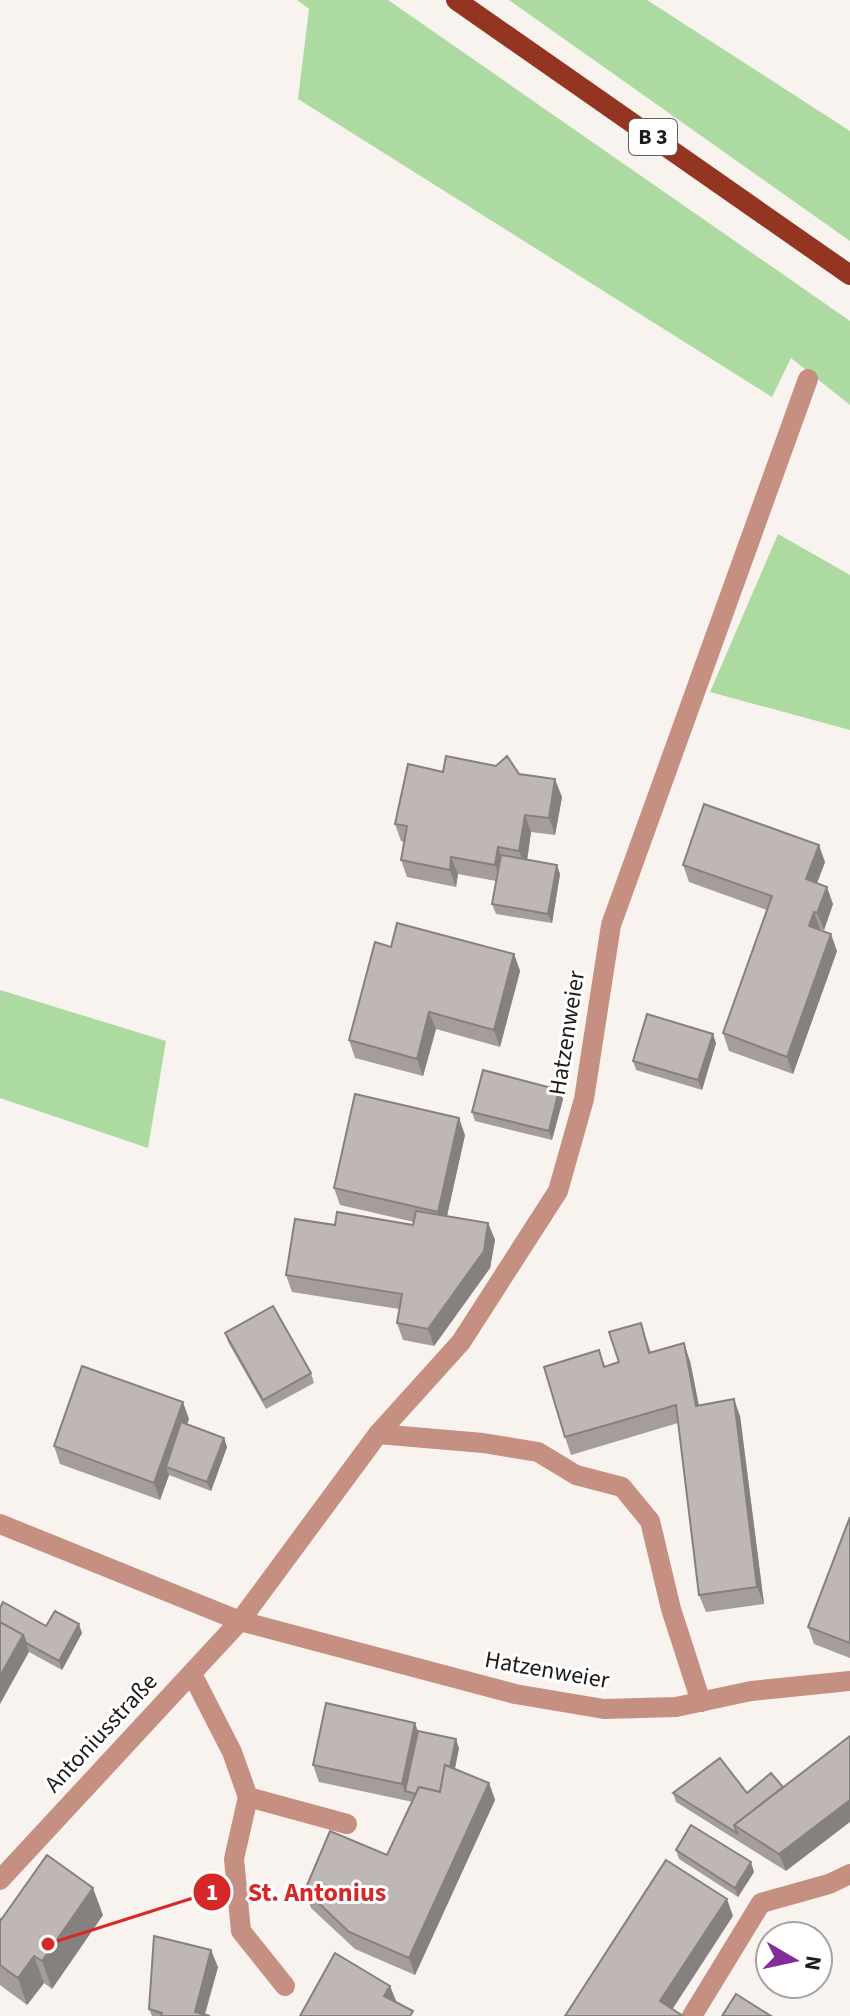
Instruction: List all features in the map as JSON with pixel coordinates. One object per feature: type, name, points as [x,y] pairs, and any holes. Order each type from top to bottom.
[{"type":"main road","name":"B 3","points":[[456,0],[850,275]]},
{"type":"street","name":"Hatzenweier","points":[[240,1621],[378,1434],[461,1342],[558,1191],[584,1099],[611,925],[808,379]]},
{"type":"street","points":[[378,1434],[483,1443],[538,1452],[576,1475],[622,1487],[650,1521],[671,1609],[701,1702]]},
{"type":"street","name":"Hatzenweier","points":[[0,1524],[240,1621],[530,1697],[604,1709],[676,1707],[751,1691],[850,1681]]},
{"type":"street","name":"Antoniusstraße","points":[[0,1880],[240,1621]]},
{"type":"street","points":[[192,1674],[232,1752],[248,1797],[234,1859],[241,1931],[285,1986]]},
{"type":"street","points":[[248,1797],[347,1824]]},
{"type":"street","points":[[692,2016],[761,1903],[829,1884],[850,1874]]},
{"type":"green space","points":[[297,0],[388,0],[850,321],[850,405],[791,358],[772,397],[298,99],[309,9]]},
{"type":"green space","points":[[509,0],[647,0],[850,131],[850,241]]},
{"type":"green space","points":[[778,534],[850,575],[850,730],[710,692]]},
{"type":"green space","points":[[0,990],[166,1041],[148,1148],[0,1098]]},
{"type":"building","points":[[446,756],[496,766],[507,756],[519,774],[555,779],[549,818],[525,815],[519,851],[498,847],[495,865],[451,857],[450,870],[401,860],[407,826],[395,824],[408,764],[443,772]]},
{"type":"building","points":[[704,804],[819,845],[806,879],[827,887],[809,926],[831,934],[787,1057],[723,1033],[772,896],[683,865]]},
{"type":"building","points":[[501,855],[557,865],[548,914],[492,904]]},
{"type":"building","points":[[397,923],[514,954],[494,1030],[429,1012],[417,1059],[349,1040],[375,942],[391,947]]},
{"type":"building","points":[[647,1014],[713,1034],[698,1080],[633,1061]]},
{"type":"building","points":[[483,1070],[559,1090],[549,1131],[472,1112]]},
{"type":"building","points":[[355,1094],[459,1118],[438,1212],[334,1188]]},
{"type":"building","points":[[416,1211],[488,1223],[484,1251],[428,1329],[397,1323],[402,1294],[286,1275],[295,1219],[335,1225],[337,1212],[413,1225]]},
{"type":"building","points":[[273,1306],[311,1373],[263,1400],[225,1333]]},
{"type":"building","points":[[641,1323],[649,1353],[684,1343],[696,1406],[734,1399],[757,1587],[699,1595],[676,1405],[565,1437],[544,1367],[599,1350],[604,1367],[619,1362],[609,1332]]},
{"type":"building","points":[[82,1366],[183,1402],[154,1483],[54,1446]]},
{"type":"building","points":[[181,1422],[224,1438],[207,1482],[166,1467]]},
{"type":"building","points":[[850,1517],[850,1643],[808,1627]]},
{"type":"building","points":[[3,1602],[46,1626],[55,1611],[79,1624],[59,1661],[26,1643],[23,1635],[0,1622]]},
{"type":"building","points":[[0,1622],[23,1635],[0,1676]]},
{"type":"building","points":[[326,1703],[415,1723],[402,1784],[313,1765]]},
{"type":"building","points":[[418,1731],[456,1739],[450,1767],[445,1765],[440,1792],[419,1787],[416,1794],[405,1791]]},
{"type":"building","points":[[850,1736],[850,1800],[779,1854],[734,1825]]},
{"type":"building","points":[[720,1758],[747,1793],[771,1773],[783,1787],[734,1825],[737,1833],[673,1793]]},
{"type":"building","points":[[445,1765],[489,1783],[409,1958],[349,1932],[305,1890],[330,1831],[387,1855],[419,1787],[440,1792]]},
{"type":"building","points":[[691,1825],[751,1862],[735,1888],[676,1850]]},
{"type":"building","points":[[47,1855],[93,1888],[42,1961],[34,1956],[18,1978],[0,1965],[0,1919]]},
{"type":"building","points":[[666,1860],[727,1899],[660,2001],[683,2016],[565,2016]]},
{"type":"building","points":[[154,1936],[211,1950],[195,2012],[210,2016],[161,2016],[162,2013],[149,2009]]},
{"type":"building","points":[[335,1953],[390,1986],[384,1996],[413,2011],[410,2016],[300,2016]]},
{"type":"building","points":[[736,1994],[771,2016],[722,2016]]},
{"type":"place","name":"St. Antonius","points":[[48,1944]]}]
